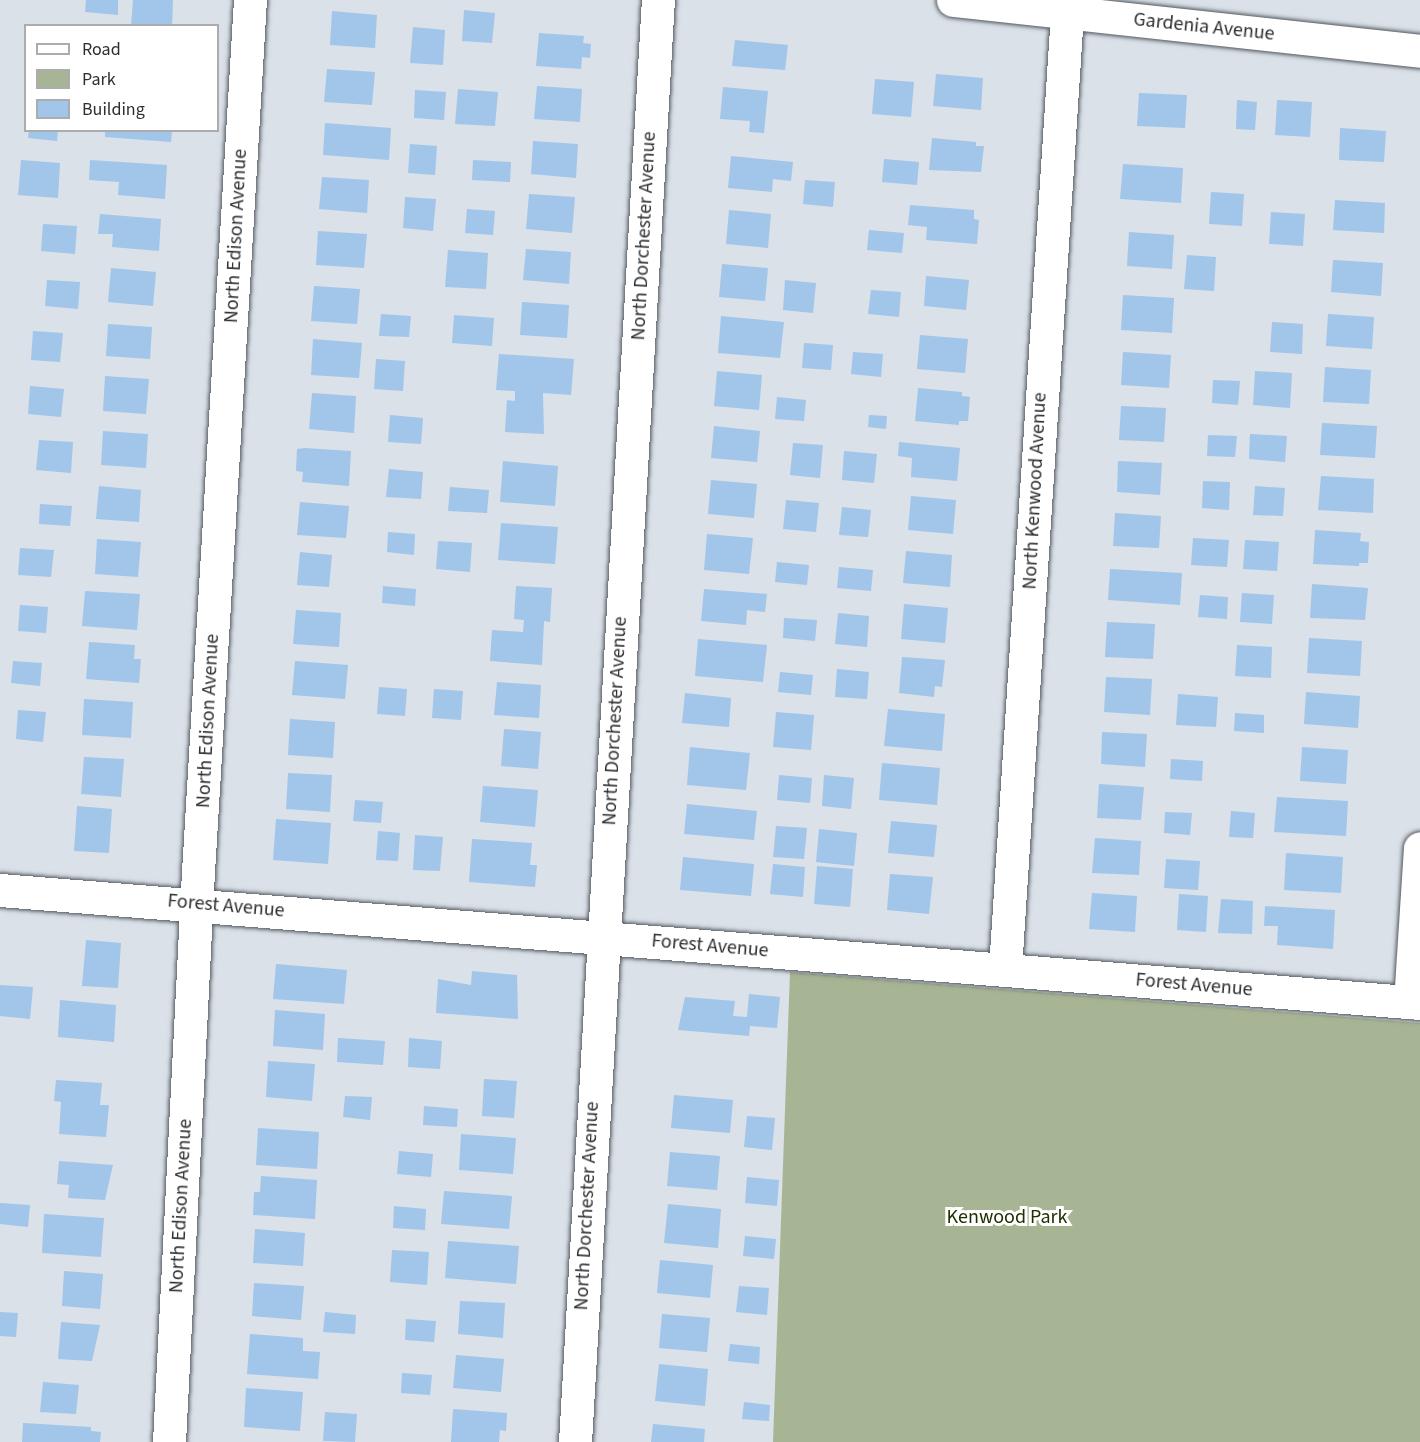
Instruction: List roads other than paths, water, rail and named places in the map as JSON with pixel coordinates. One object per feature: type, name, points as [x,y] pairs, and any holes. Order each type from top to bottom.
[{"type":"street","name":"North Edison Avenue","points":[[169,1442],[196,904],[250,0]]},
{"type":"street","name":"North Dorchester Avenue","points":[[575,1442],[602,937],[658,0]]},
{"type":"street","name":"Gardenia Avenue","points":[[953,0],[1067,12],[1114,9],[1420,51]]},
{"type":"street","name":"North Kenwood Avenue","points":[[1005,969],[1067,12]]},
{"type":"street","points":[[1415,1002],[1420,848]]},
{"type":"street","name":"Forest Avenue","points":[[0,890],[1415,1002]]},
{"type":"park label","name":"Kenwood Park","points":[[1007,1217]]}]
